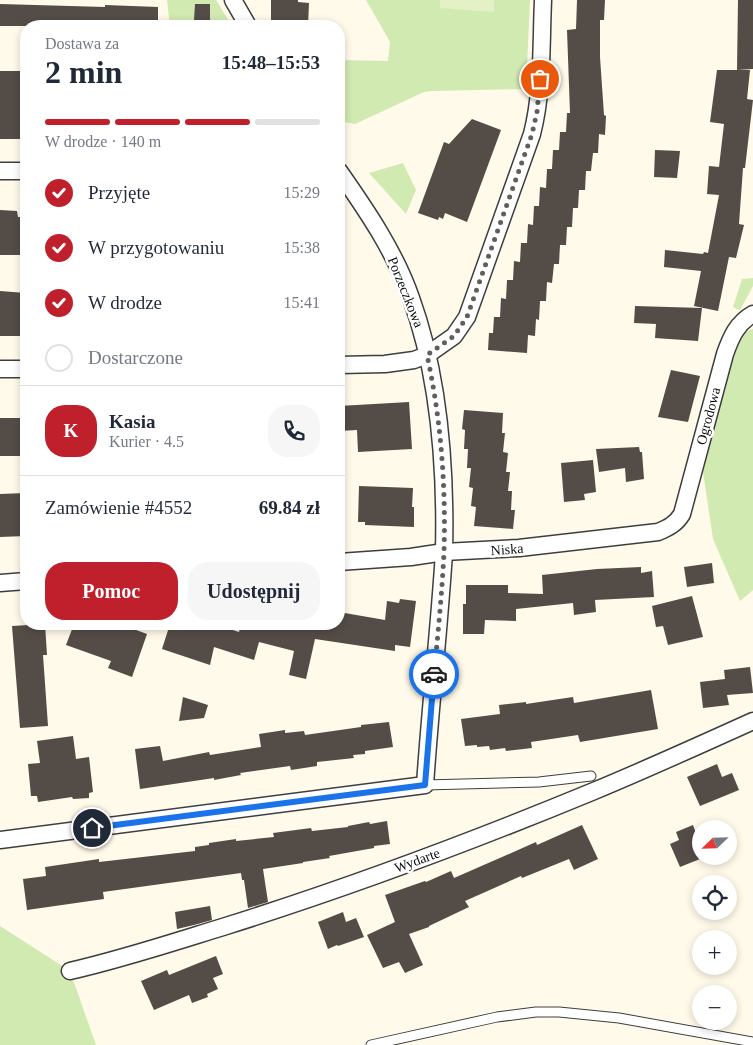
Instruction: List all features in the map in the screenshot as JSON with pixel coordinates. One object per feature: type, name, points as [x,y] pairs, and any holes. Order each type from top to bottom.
[{"type":"street","points":[[233,0],[245,20]]},
{"type":"street","points":[[345,365],[399,363],[427,355],[454,336],[467,317],[532,134],[539,99],[542,0]]},
{"type":"street","points":[[0,171],[20,171]]},
{"type":"street","name":"Porzeczkowa","points":[[345,180],[371,219],[400,270],[418,320],[427,355],[437,410],[443,468],[444,552],[425,785]]},
{"type":"street","name":"Ogrodowa","points":[[673,525],[682,514],[728,346],[737,327],[753,314]]},
{"type":"street","points":[[0,369],[20,368]]},
{"type":"street","name":"Niska","points":[[345,562],[571,543],[658,532],[673,525]]},
{"type":"street","points":[[0,583],[20,581]]},
{"type":"street","name":"Wydarte","points":[[70,970],[122,958],[260,915],[421,859],[595,791],[753,721]]},
{"type":"street","points":[[0,840],[425,785]]},
{"type":"lane","points":[[425,785],[539,782],[591,776]]},
{"type":"lane","points":[[371,1045],[482,1019],[527,1013],[559,1012],[619,1018],[753,1042]]},
{"type":"green space","points":[[167,0],[216,0],[228,20],[169,20]]},
{"type":"green space","points":[[366,0],[530,0],[526,89],[424,92],[355,124],[345,122],[345,60],[388,61],[390,42]]},
{"type":"green space","points":[[440,0],[494,0],[494,12],[440,8]]},
{"type":"green space","points":[[403,163],[416,190],[406,214],[369,173]]},
{"type":"green space","points":[[753,278],[753,286],[740,310],[733,307],[742,279]]},
{"type":"green space","points":[[753,329],[753,590],[740,601],[713,539],[703,472],[727,377],[740,341],[745,333]]},
{"type":"green space","points":[[0,926],[70,971],[96,1045],[0,1045]]},
{"type":"building","points":[[271,0],[298,0],[298,2],[309,3],[308,20],[271,20]]},
{"type":"building","points":[[577,0],[605,0],[604,20],[600,20],[600,57],[604,115],[606,116],[605,135],[599,134],[598,153],[593,153],[591,171],[586,171],[585,190],[579,190],[578,208],[573,208],[572,227],[567,227],[566,245],[560,245],[559,264],[554,264],[552,283],[547,282],[546,301],[540,301],[539,320],[536,319],[535,336],[528,335],[527,353],[488,350],[489,333],[493,333],[494,317],[500,317],[501,298],[506,299],[507,280],[513,280],[514,261],[520,262],[521,243],[527,243],[528,224],[533,225],[534,206],[539,206],[540,187],[546,188],[547,169],[552,169],[553,150],[559,150],[560,132],[566,132],[567,113],[570,113],[567,30],[576,29]]},
{"type":"building","points":[[738,0],[753,0],[753,69],[737,70]]},
{"type":"building","points":[[0,4],[158,7],[158,20],[20,20],[20,26],[0,26]]},
{"type":"building","points":[[195,4],[210,4],[210,20],[194,20]]},
{"type":"building","points":[[717,70],[750,70],[747,99],[753,100],[745,168],[743,168],[739,224],[744,225],[736,258],[729,257],[718,311],[694,306],[701,271],[664,267],[665,250],[708,253],[719,195],[707,194],[709,166],[719,167],[724,124],[710,122]]},
{"type":"building","points":[[0,71],[20,71],[20,139],[0,139]]},
{"type":"building","points":[[472,119],[501,130],[467,222],[445,213],[443,219],[439,217],[438,220],[418,213],[444,142],[449,144]]},
{"type":"building","points":[[655,150],[680,151],[677,178],[654,177]]},
{"type":"building","points":[[0,210],[17,211],[18,217],[20,217],[20,255],[0,255]]},
{"type":"building","points":[[0,291],[20,293],[20,336],[0,336]]},
{"type":"building","points":[[635,306],[702,308],[698,341],[655,338],[656,324],[634,323]]},
{"type":"building","points":[[671,370],[700,376],[688,422],[658,417]]},
{"type":"building","points":[[409,402],[412,449],[358,452],[357,430],[345,431],[345,406]]},
{"type":"building","points":[[464,410],[503,413],[502,433],[505,433],[503,452],[508,453],[506,472],[510,472],[508,491],[512,491],[511,510],[515,510],[513,529],[474,526],[476,507],[471,506],[473,488],[469,487],[471,468],[467,468],[468,449],[464,449],[465,430],[462,429]]},
{"type":"building","points":[[0,418],[20,418],[20,456],[0,456]]},
{"type":"building","points":[[639,447],[640,452],[642,452],[644,479],[626,482],[625,468],[599,472],[596,449]]},
{"type":"building","points":[[593,460],[596,492],[584,494],[585,500],[564,502],[561,463]]},
{"type":"building","points":[[359,486],[413,488],[414,527],[365,525],[365,522],[358,522]]},
{"type":"building","points":[[20,493],[20,536],[0,537],[0,494]]},
{"type":"building","points":[[712,563],[714,583],[687,587],[684,567]]},
{"type":"building","points":[[641,567],[641,573],[652,571],[654,597],[595,600],[596,612],[574,615],[573,603],[516,609],[516,621],[485,620],[484,634],[463,634],[463,604],[466,604],[466,585],[508,585],[508,593],[543,594],[542,575],[597,569]]},
{"type":"building","points":[[692,596],[703,637],[668,645],[663,626],[656,627],[652,606]]},
{"type":"building","points":[[400,599],[416,601],[410,647],[395,645],[395,651],[315,639],[306,679],[289,675],[294,651],[259,642],[254,660],[214,647],[210,665],[162,649],[168,630],[233,630],[239,632],[240,630],[345,630],[345,613],[385,620],[387,601],[399,603]]},
{"type":"building","points":[[12,626],[20,626],[20,630],[45,630],[47,655],[43,655],[48,726],[20,728]]},
{"type":"building","points":[[72,630],[136,630],[147,634],[132,677],[108,668],[111,661],[66,645]]},
{"type":"building","points":[[750,667],[753,693],[727,695],[729,705],[703,708],[700,682],[725,679],[724,670]]},
{"type":"building","points":[[651,690],[658,729],[580,742],[578,735],[531,742],[532,748],[506,751],[505,748],[490,750],[489,746],[465,746],[461,719],[500,714],[499,705],[526,702],[526,704],[573,697],[574,703]]},
{"type":"building","points":[[183,697],[208,705],[204,718],[179,721]]},
{"type":"building","points":[[389,722],[393,747],[365,751],[365,754],[353,755],[354,758],[317,762],[317,766],[291,770],[290,766],[240,773],[241,775],[214,780],[214,778],[140,789],[135,749],[160,746],[163,761],[209,752],[210,755],[261,747],[259,734],[285,730],[285,733],[304,731],[305,735]]},
{"type":"building","points":[[73,736],[76,759],[89,757],[93,792],[89,793],[89,798],[73,799],[72,797],[38,802],[37,796],[31,796],[28,764],[40,763],[37,741]]},
{"type":"building","points":[[717,764],[722,777],[732,773],[739,790],[700,806],[687,777]]},
{"type":"building","points":[[387,821],[390,844],[329,856],[330,858],[263,869],[268,902],[248,908],[244,880],[242,880],[241,873],[103,892],[104,899],[27,910],[23,879],[46,876],[45,867],[99,859],[99,862],[195,851],[195,847],[209,845],[209,843],[236,839],[236,841],[274,837],[273,833],[311,828],[312,831]]},
{"type":"building","points":[[582,825],[598,859],[574,870],[569,859],[522,878],[521,876],[465,901],[469,907],[429,927],[409,934],[423,965],[405,973],[399,962],[383,968],[367,935],[395,922],[385,895],[426,882],[451,871],[454,878],[536,842],[537,845]]},
{"type":"building","points":[[692,825],[692,862],[680,867],[670,844],[679,840],[676,832]]},
{"type":"building","points":[[210,906],[212,920],[177,929],[175,912]]},
{"type":"building","points":[[343,912],[346,922],[356,918],[364,937],[328,949],[318,922]]},
{"type":"building","points":[[216,956],[223,974],[213,978],[218,989],[207,994],[208,997],[192,1003],[189,995],[154,1010],[141,981],[167,970],[169,975]]},
{"type":"way so far","points":[[434,674],[444,552],[444,510],[437,410],[427,355],[454,336],[467,317],[532,134],[539,99],[540,79]]},
{"type":"route","points":[[92,828],[425,785],[434,674]]}]
